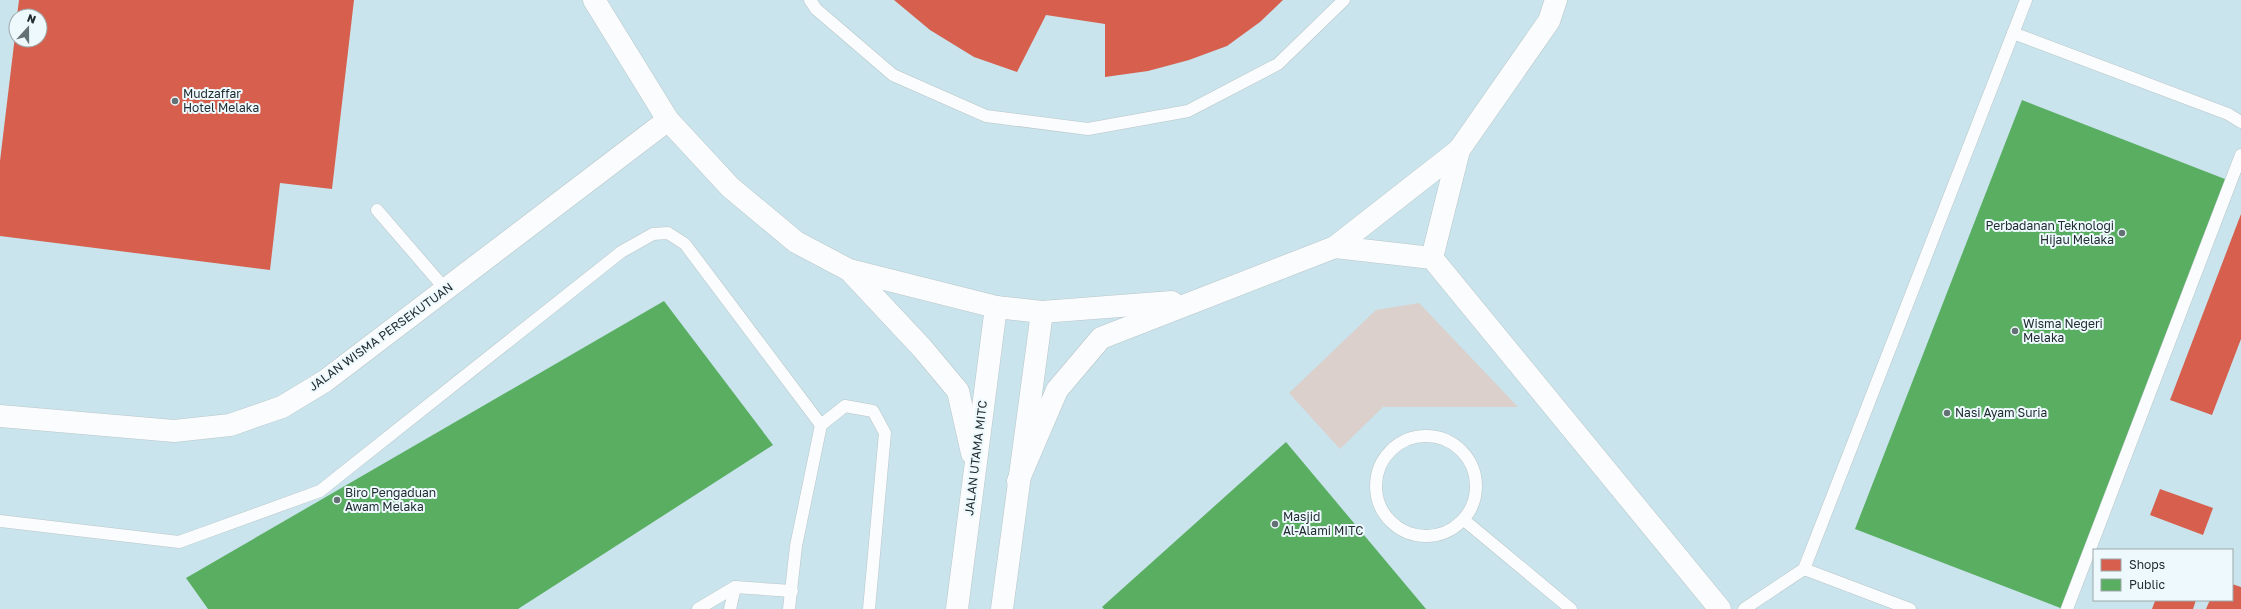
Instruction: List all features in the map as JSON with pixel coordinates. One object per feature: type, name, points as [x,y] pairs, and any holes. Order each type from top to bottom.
[{"type":"main road","points":[[594,0],[668,120],[730,187],[796,242],[849,270],[996,307],[1042,312],[1194,301]]},
{"type":"main road","points":[[1018,481],[1057,390],[1101,338],[1335,246],[1459,150],[1549,21],[1556,0]]},
{"type":"main road","name":"JALAN WISMA PERSEKUTUAN","points":[[0,416],[174,431],[230,425],[282,407],[325,381],[668,120]]},
{"type":"main road","points":[[1432,258],[1459,150]]},
{"type":"main road","points":[[1335,246],[1432,258],[1720,609]]},
{"type":"main road","points":[[849,270],[922,348],[958,391],[975,468]]},
{"type":"main road","name":"JALAN UTAMA MITC","points":[[957,609],[996,307]]},
{"type":"main road","points":[[1002,609],[1018,481],[1042,312]]},
{"type":"lane","points":[[810,0],[816,9],[893,76],[986,116],[1088,129],[1188,111],[1278,64],[1344,0]]},
{"type":"lane","points":[[1744,609],[1804,569],[2026,0]]},
{"type":"lane","points":[[2013,33],[2228,114],[2241,122]]},
{"type":"lane","points":[[2067,609],[2241,155]]},
{"type":"lane","points":[[377,210],[446,290]]},
{"type":"lane","points":[[0,521],[179,542],[320,491],[621,252],[653,234],[668,233],[685,244],[821,425]]},
{"type":"lane","points":[[789,609],[796,546],[821,425],[845,406],[873,411],[885,433],[869,609]]},
{"type":"lane","points":[[1418,437],[1436,437],[1452,444],[1465,455],[1474,470],[1476,487],[1473,505],[1464,520],[1452,530],[1438,535],[1422,537],[1406,533],[1393,524],[1383,512],[1377,497],[1376,482],[1379,466],[1388,453],[1402,442],[1418,437]]},
{"type":"lane","points":[[1464,520],[1571,609]]},
{"type":"lane","points":[[1804,569],[1910,609]]},
{"type":"lane","points":[[698,609],[735,587],[792,591]]},
{"type":"lane","points":[[730,609],[735,587]]},
{"type":"shaded area","points":[[0,0],[2241,0],[2241,609],[0,609]]},
{"type":"shaded area","points":[[1419,303],[1518,407],[1383,407],[1340,449],[1289,393],[1376,310]]},
{"type":"building: Shops","name":"Mudzaffar Hotel Melaka","points":[[19,0],[354,0],[332,189],[280,183],[270,270],[0,236],[0,161],[14,48],[48,48],[48,8],[18,8]]},
{"type":"building: Shops","points":[[894,0],[1283,0],[1260,22],[1227,46],[1189,60],[1148,71],[1105,77],[1105,24],[1046,15],[1017,72],[974,57],[930,30]]},
{"type":"building: Shops","points":[[2241,214],[2241,339],[2212,415],[2170,400]]},
{"type":"building: Shops","points":[[2160,489],[2213,508],[2203,535],[2150,515]]},
{"type":"building: Shops","points":[[2233,584],[2241,587],[2241,609],[2206,609],[2210,601],[2233,601]]},
{"type":"building: Shops","points":[[2155,601],[2196,601],[2193,609],[2152,609]]},
{"type":"building: Public","points":[[2022,100],[2230,181],[2063,609],[1855,529]]},
{"type":"building: Public","points":[[664,301],[773,445],[518,609],[208,609],[186,578]]},
{"type":"building: Public","name":"Masjid Al-Alami MITC","points":[[1286,442],[1426,609],[1104,609],[1102,607]]},
{"type":"place","name":"Mudzaffar Hotel Melaka","points":[[175,101]]},
{"type":"place","name":"Perbadanan Teknologi Hijau Melaka","points":[[2122,233]]},
{"type":"place","name":"Wisma Negeri Melaka","points":[[2015,331]]},
{"type":"place","name":"Nasi Ayam Suria","points":[[1947,413]]},
{"type":"place","name":"Biro Pengaduan Awam Melaka","points":[[337,500]]},
{"type":"place","name":"Masjid Al-Alami MITC","points":[[1275,524]]}]
